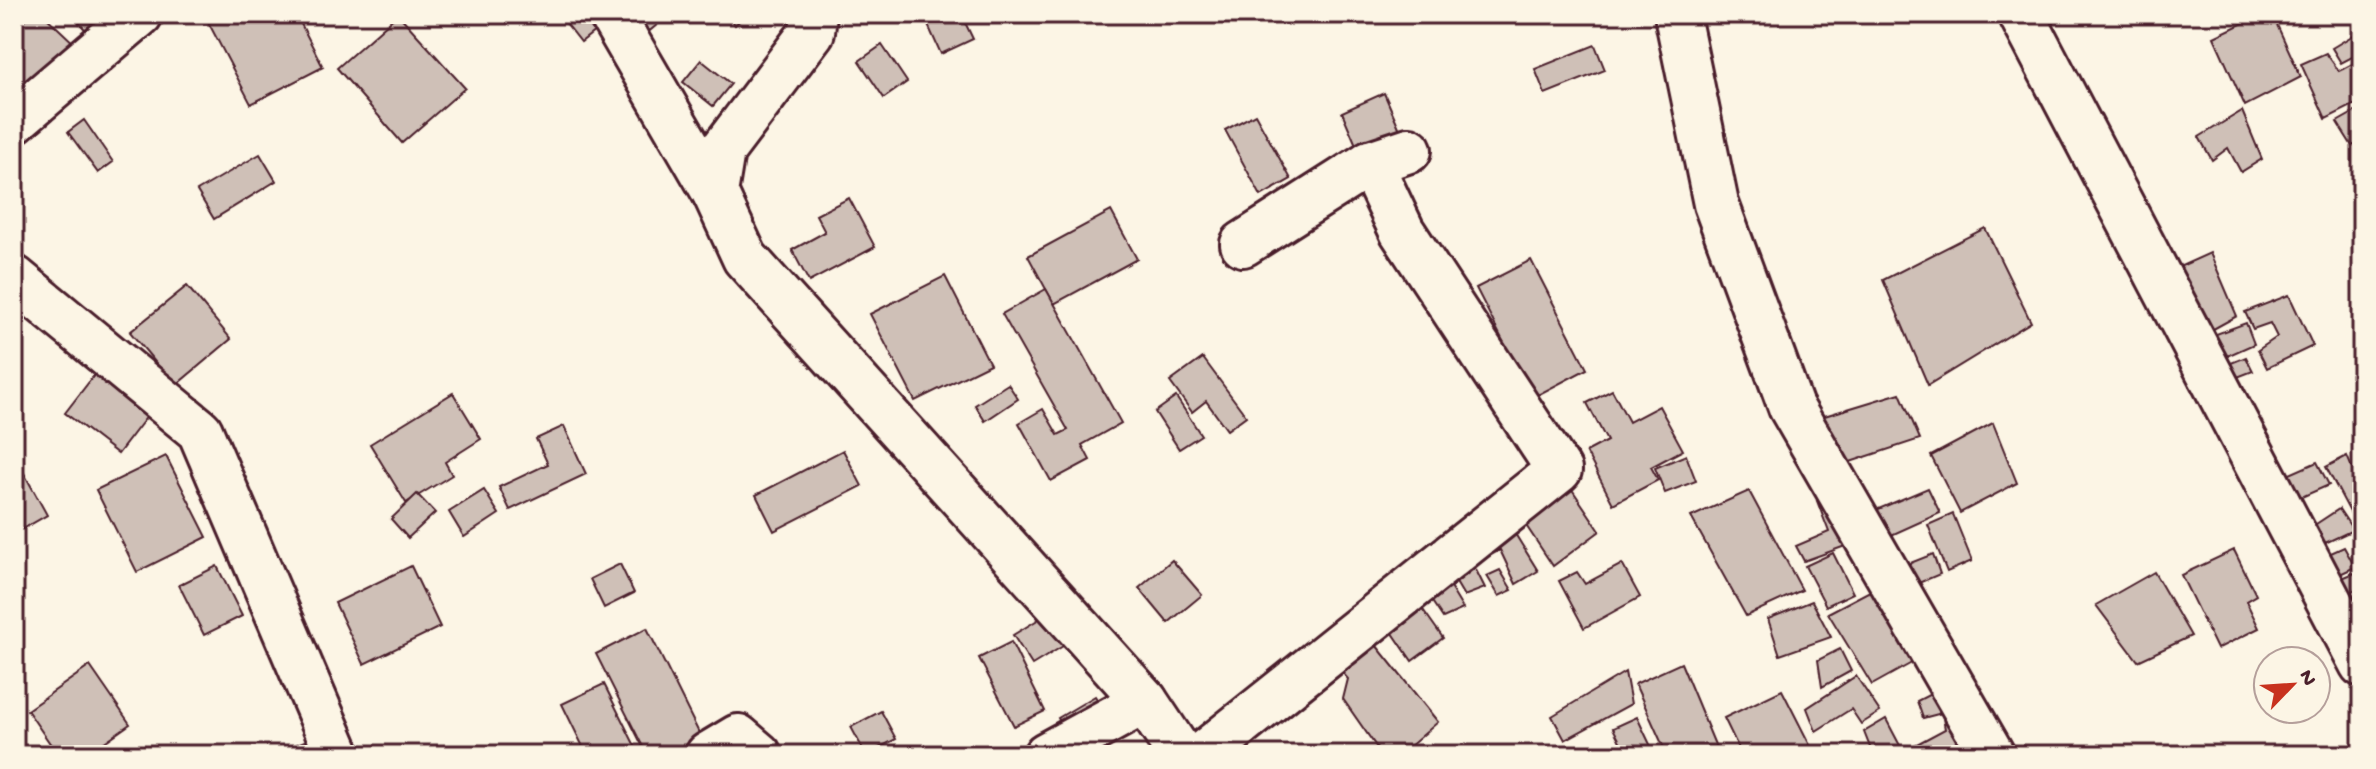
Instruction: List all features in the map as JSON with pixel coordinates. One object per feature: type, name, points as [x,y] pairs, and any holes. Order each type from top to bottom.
[{"type":"street","points":[[14,121],[140,14]]},
{"type":"street","points":[[611,14],[715,193],[745,258],[1145,701],[1181,755]]},
{"type":"street","points":[[715,193],[722,151],[812,32],[814,14]]},
{"type":"street","points":[[2021,14],[2362,664]]},
{"type":"street","points":[[1678,20],[1716,204],[1791,407],[1992,755]]},
{"type":"street","points":[[1202,755],[1559,470],[1402,231],[1390,157],[1243,244]]},
{"type":"street","points":[[14,278],[200,431],[338,755]]},
{"type":"street","points":[[1046,755],[1145,701]]},
{"type":"street","points":[[708,755],[738,737],[759,755]]},
{"type":"building","points":[[30,14],[43,14],[78,47],[36,92],[14,71],[14,32]]},
{"type":"building","points":[[71,14],[118,14],[93,38]]},
{"type":"building","points":[[214,14],[296,14],[323,67],[251,104],[206,18]]},
{"type":"building","points":[[398,14],[465,88],[402,143],[337,68]]},
{"type":"building","points":[[559,14],[598,14],[605,23],[581,42]]},
{"type":"building","points":[[629,14],[670,14],[646,34]]},
{"type":"building","points":[[726,14],[747,14],[735,25]]},
{"type":"building","points":[[923,14],[961,14],[973,39],[941,54]]},
{"type":"building","points":[[2262,14],[2272,14],[2301,77],[2245,106],[2214,37]]},
{"type":"building","points":[[2362,30],[2362,52],[2341,63],[2332,48]]},
{"type":"building","points":[[882,45],[907,82],[884,98],[859,61]]},
{"type":"building","points":[[1595,45],[1605,70],[1545,94],[1535,69]]},
{"type":"building","points":[[2326,53],[2339,71],[2362,59],[2362,101],[2326,119],[2301,64]]},
{"type":"building","points":[[701,60],[731,84],[713,106],[683,82]]},
{"type":"building","points":[[1384,93],[1405,141],[1362,159],[1342,112]]},
{"type":"building","points":[[2362,108],[2362,141],[2352,146],[2337,122]]},
{"type":"building","points":[[2242,111],[2262,159],[2241,172],[2228,148],[2212,160],[2199,137]]},
{"type":"building","points":[[1255,114],[1291,179],[1261,196],[1225,130]]},
{"type":"building","points":[[84,120],[113,162],[98,173],[68,132]]},
{"type":"building","points":[[260,154],[276,181],[214,219],[197,191]]},
{"type":"building","points":[[849,198],[875,247],[809,282],[792,250],[825,232],[816,215]]},
{"type":"building","points":[[1111,211],[1137,259],[1054,304],[1028,256]]},
{"type":"building","points":[[1985,228],[2031,322],[1928,385],[1883,280]]},
{"type":"building","points":[[2210,253],[2237,316],[2206,333],[2179,267]]},
{"type":"building","points":[[1531,260],[1587,369],[1532,398],[1476,288]]},
{"type":"building","points":[[945,276],[990,364],[915,401],[870,314]]},
{"type":"building","points":[[187,286],[231,339],[175,386],[130,332]]},
{"type":"building","points":[[1046,289],[1121,423],[1082,445],[1090,460],[1051,481],[1019,423],[1043,409],[1058,435],[1068,430],[1002,314]]},
{"type":"building","points":[[2289,295],[2313,346],[2267,368],[2258,350],[2277,337],[2270,323],[2253,329],[2245,312]]},
{"type":"building","points":[[2246,323],[2254,344],[2218,360],[2208,337]]},
{"type":"building","points":[[2246,357],[2253,371],[2227,381],[2221,367]]},
{"type":"building","points":[[1203,358],[1246,416],[1227,430],[1206,401],[1192,412],[1170,382]]},
{"type":"building","points":[[99,369],[151,411],[118,454],[65,413]]},
{"type":"building","points":[[1008,384],[1018,399],[985,421],[975,405]]},
{"type":"building","points":[[1612,390],[1629,422],[1659,406],[1683,450],[1651,467],[1658,480],[1613,504],[1586,452],[1607,441],[1587,403]]},
{"type":"building","points":[[453,393],[481,439],[445,462],[452,475],[406,503],[370,444]]},
{"type":"building","points":[[1900,393],[1920,439],[1838,466],[1818,418]]},
{"type":"building","points":[[1176,397],[1201,435],[1179,449],[1155,412]]},
{"type":"building","points":[[1993,423],[2017,483],[1960,513],[1931,456]]},
{"type":"building","points":[[564,426],[586,474],[510,510],[499,487],[548,464],[536,439]]},
{"type":"building","points":[[843,450],[862,486],[774,531],[756,495]]},
{"type":"building","points":[[14,455],[47,515],[14,534]]},
{"type":"building","points":[[1686,455],[1696,481],[1665,493],[1655,468]]},
{"type":"building","points":[[166,456],[207,537],[137,572],[96,490]]},
{"type":"building","points":[[2347,456],[2362,491],[2360,531],[2326,467]]},
{"type":"building","points":[[2317,462],[2329,485],[2288,503],[2276,480]]},
{"type":"building","points":[[1567,482],[1600,531],[1553,566],[1521,518]]},
{"type":"building","points":[[1928,488],[1940,513],[1876,542],[1862,516]]},
{"type":"building","points":[[484,490],[499,514],[464,537],[449,512]]},
{"type":"building","points":[[1749,491],[1802,590],[1746,616],[1691,517]]},
{"type":"building","points":[[417,494],[435,513],[408,538],[391,519]]},
{"type":"building","points":[[1837,495],[1862,540],[1804,561],[1796,546],[1829,532],[1817,501]]},
{"type":"building","points":[[2339,509],[2353,530],[2310,550],[2313,526]]},
{"type":"building","points":[[1953,514],[1972,561],[1947,572],[1928,525]]},
{"type":"building","points":[[1509,524],[1538,571],[1516,584],[1500,550],[1489,556],[1484,539]]},
{"type":"building","points":[[1894,543],[1908,564],[1933,554],[1940,574],[1902,590]]},
{"type":"building","points":[[2344,547],[2355,567],[2323,582],[2313,561]]},
{"type":"building","points":[[2234,550],[2256,595],[2246,601],[2259,628],[2217,649],[2181,575]]},
{"type":"building","points":[[1833,553],[1853,593],[1826,606],[1805,566]]},
{"type":"building","points":[[1470,558],[1485,588],[1464,596],[1448,569]]},
{"type":"building","points":[[1172,560],[1202,595],[1168,623],[1139,588]]},
{"type":"building","points":[[620,564],[634,593],[604,608],[590,579]]},
{"type":"building","points":[[1622,564],[1640,597],[1584,628],[1559,581],[1577,572],[1585,584]]},
{"type":"building","points":[[217,566],[242,616],[204,635],[179,585]]},
{"type":"building","points":[[411,566],[440,627],[364,664],[335,603]]},
{"type":"building","points":[[1500,570],[1512,590],[1499,596],[1487,576]]},
{"type":"building","points":[[2154,572],[2191,636],[2138,661],[2096,605]]},
{"type":"building","points":[[2354,573],[2362,586],[2339,598],[2330,583]]},
{"type":"building","points":[[1443,576],[1463,609],[1443,618],[1423,588]]},
{"type":"building","points":[[1885,583],[1928,654],[1872,685],[1828,613]]},
{"type":"building","points":[[1414,597],[1443,638],[1412,661],[1382,617]]},
{"type":"building","points":[[1812,601],[1831,637],[1780,655],[1768,619]]},
{"type":"building","points":[[1049,613],[1068,643],[1032,665],[1013,635]]},
{"type":"building","points":[[647,628],[703,741],[675,755],[647,755],[596,654]]},
{"type":"building","points":[[1368,635],[1438,722],[1400,755],[1382,755],[1343,699],[1348,679],[1335,664]]},
{"type":"building","points":[[1011,642],[1045,711],[1014,726],[979,658]]},
{"type":"building","points":[[1840,649],[1851,671],[1822,687],[1818,660]]},
{"type":"building","points":[[1681,663],[1718,752],[1711,755],[1667,755],[1635,684]]},
{"type":"building","points":[[90,666],[130,724],[86,755],[58,755],[27,710]]},
{"type":"building","points":[[1625,672],[1631,704],[1565,740],[1552,716]]},
{"type":"building","points":[[1856,676],[1880,712],[1861,724],[1851,709],[1816,731],[1807,708]]},
{"type":"building","points":[[604,684],[637,750],[626,755],[587,755],[562,704]]},
{"type":"building","points":[[1946,686],[1976,736],[1946,755],[1921,755],[1915,745],[1945,729],[1942,713],[1923,718],[1917,701]]},
{"type":"building","points":[[1782,690],[1815,755],[1742,755],[1724,718]]},
{"type":"building","points":[[1095,696],[1107,716],[1070,738],[1058,718]]},
{"type":"building","points":[[881,711],[896,739],[866,755],[851,727]]},
{"type":"building","points":[[1637,717],[1655,755],[1627,755],[1613,728]]},
{"type":"building","points":[[1886,719],[1905,755],[1873,755],[1864,732]]},
{"type":"building","points":[[316,736],[324,755],[272,755]]}]
